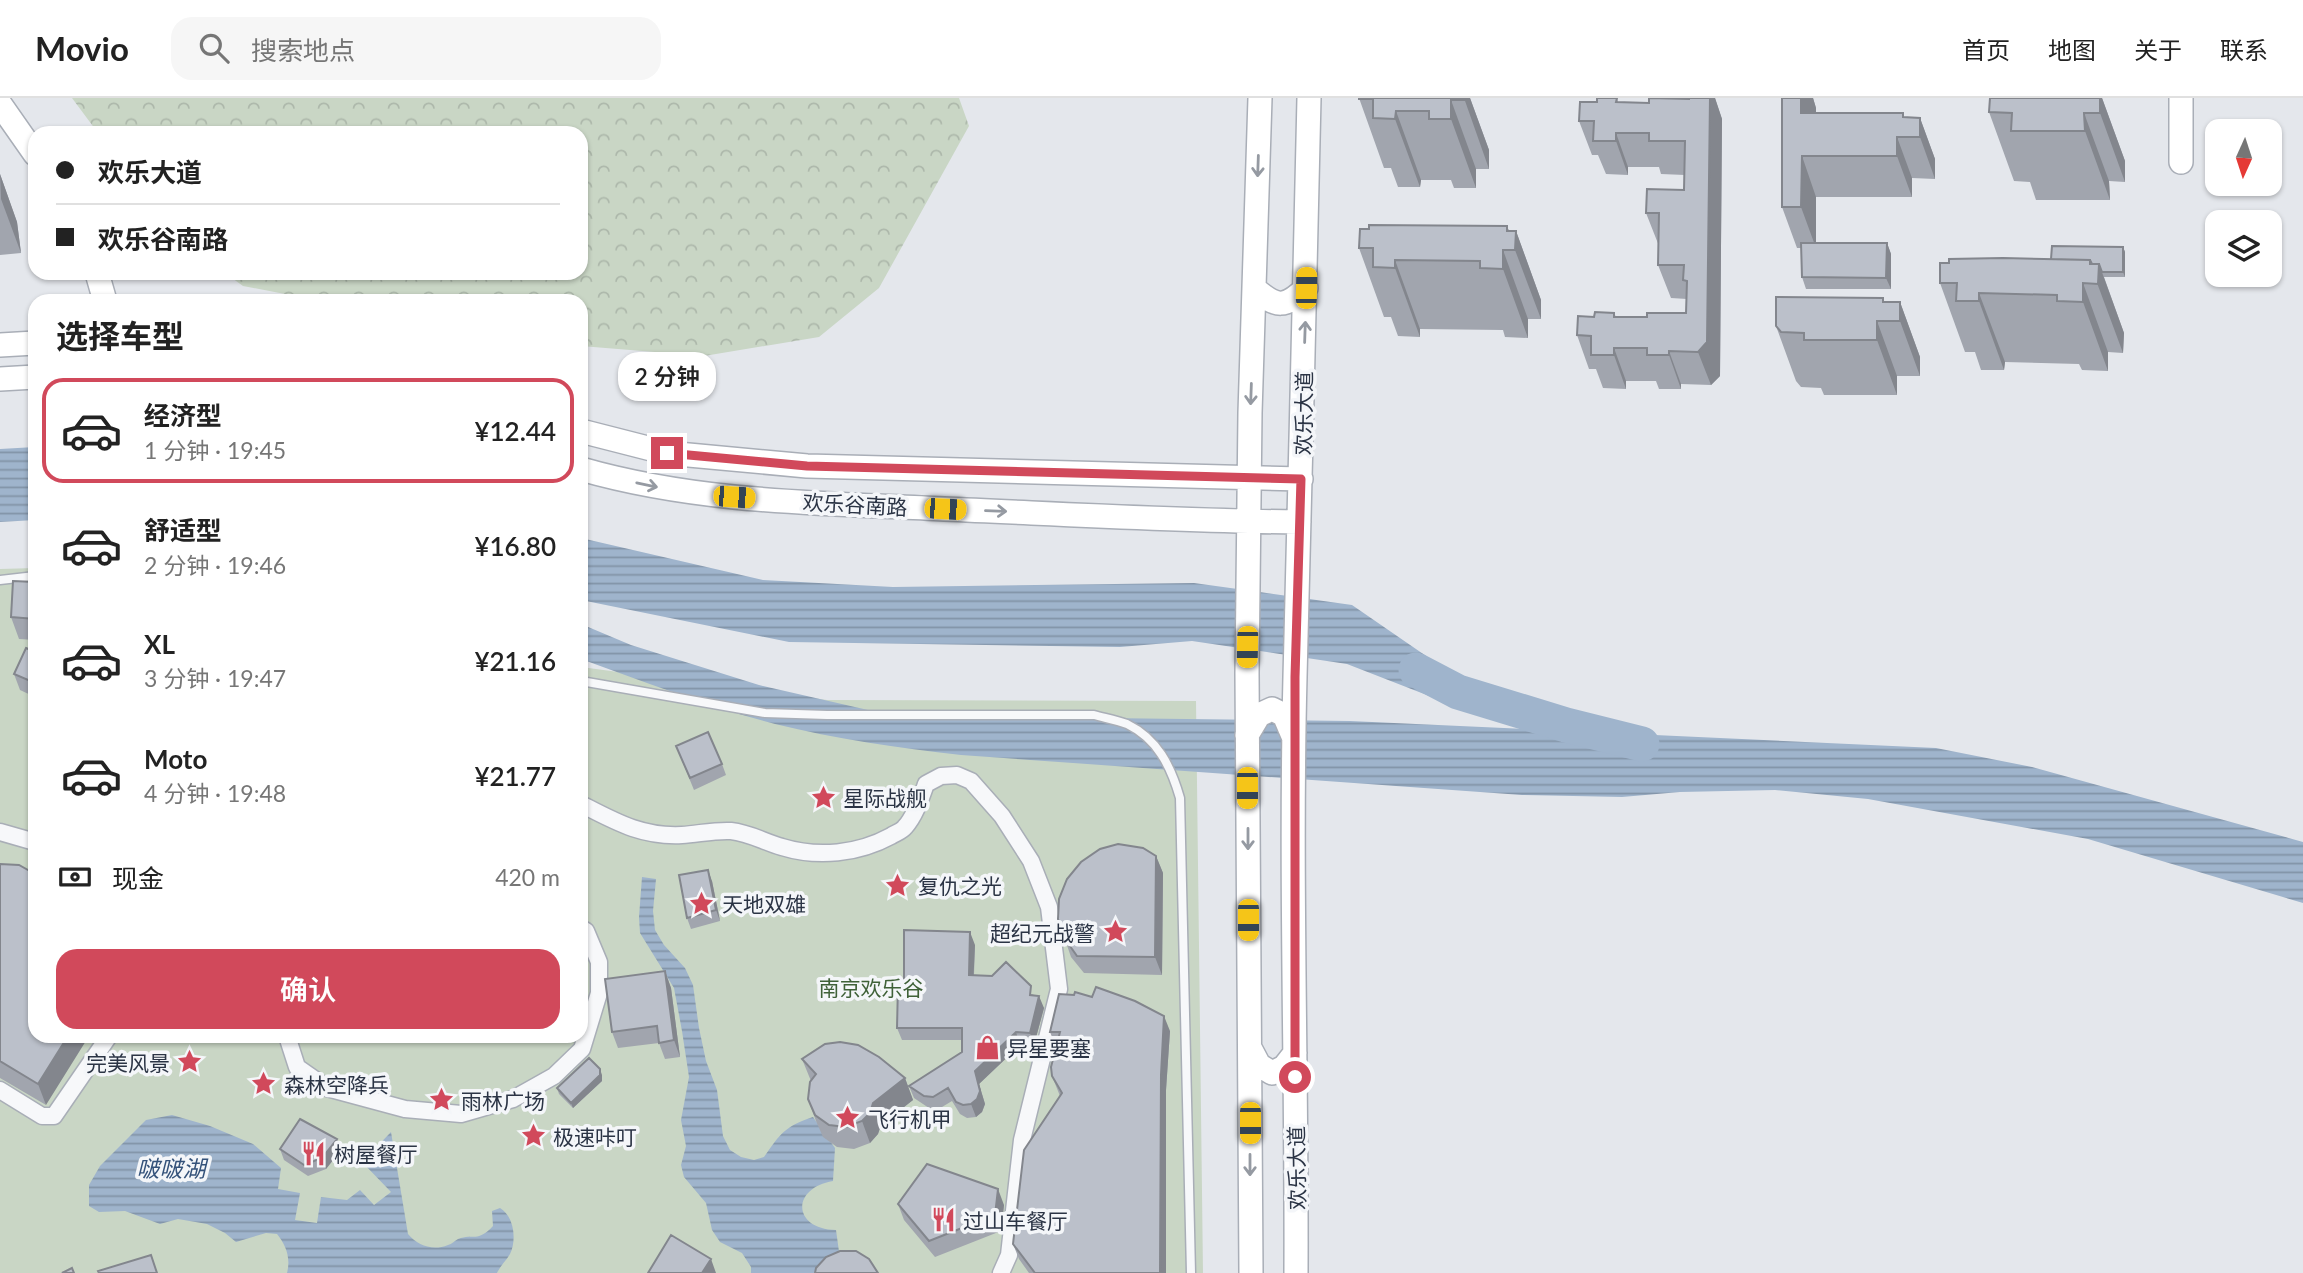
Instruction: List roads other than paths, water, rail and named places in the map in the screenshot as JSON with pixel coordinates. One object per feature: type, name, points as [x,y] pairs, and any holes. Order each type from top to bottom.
[{"type":"main road","points":[[1251,1273],[1248,522],[1260,98]]},
{"type":"main road","name":"欢乐大道","points":[[1296,1273],[1295,677],[1309,98]]},
{"type":"main road","points":[[2181,98],[2182,162]]},
{"type":"main road","points":[[0,104],[28,144]]},
{"type":"main road","points":[[1255,289],[1270,302],[1283,304],[1292,301],[1306,288]]},
{"type":"main road","points":[[0,345],[28,343]]},
{"type":"main road","points":[[0,379],[28,377]]},
{"type":"main road","name":"欢乐谷南路","points":[[588,433],[667,453],[807,466],[1301,479]]},
{"type":"main road","name":"欢乐谷南路","points":[[588,472],[656,488],[795,502],[1299,522]]},
{"type":"main road","points":[[1247,735],[1259,715],[1272,709],[1284,715],[1295,738]]},
{"type":"main road","points":[[1250,1048],[1259,1065],[1272,1073],[1284,1067],[1295,1053]]},
{"type":"street","points":[[588,808],[631,829],[643,832],[681,835],[729,831],[750,834],[781,847],[812,853],[846,852],[882,841],[905,828],[926,784],[941,776],[957,775],[971,781],[1002,816],[1031,861],[1049,907],[1059,989],[1022,1140],[1009,1255],[1002,1273]]},
{"type":"street","points":[[0,832],[28,840]]},
{"type":"street","points":[[588,936],[599,962],[599,993],[588,1029]]},
{"type":"street","points":[[0,1090],[41,1116],[54,1116],[104,1043]]},
{"type":"street","points":[[289,1043],[297,1067],[327,1088],[404,1109],[461,1114],[513,1099],[554,1076],[582,1049],[584,1043]]},
{"type":"lane","points":[[0,580],[28,577]]},
{"type":"lane","points":[[588,682],[765,713],[1094,715],[1127,724],[1152,743],[1172,769],[1180,798],[1191,1273]]},
{"type":"water","points":[[28,447],[28,520],[0,522],[0,449]]},
{"type":"water","points":[[588,540],[763,580],[893,587],[1194,583],[1352,605],[1461,680],[1455,706],[1347,664],[1192,641],[1120,647],[789,642],[588,601]]},
{"type":"water","points":[[588,627],[631,645],[759,685],[868,710],[1008,717],[1350,721],[1936,748],[2032,767],[2303,842],[2303,903],[2088,839],[1868,799],[1775,790],[1680,792],[1622,797],[1522,795],[961,755],[798,729],[677,694],[588,662]]},
{"type":"water","points":[[642,877],[656,879],[653,911],[655,930],[664,945],[685,968],[693,985],[706,1061],[717,1090],[723,1136],[730,1150],[741,1157],[754,1160],[764,1157],[784,1132],[813,1117],[835,1148],[833,1181],[810,1191],[802,1208],[811,1223],[836,1230],[842,1273],[751,1273],[751,1267],[742,1253],[720,1242],[712,1230],[706,1203],[684,1177],[681,1165],[686,1146],[681,1120],[689,1077],[674,988],[640,933]]},
{"type":"water","name":"啵啵湖","points":[[172,1115],[210,1126],[253,1144],[281,1168],[278,1189],[300,1193],[295,1220],[317,1223],[321,1197],[347,1200],[360,1190],[374,1205],[391,1192],[362,1162],[391,1132],[408,1234],[426,1246],[442,1247],[463,1237],[479,1236],[488,1231],[493,1226],[492,1211],[500,1208],[505,1212],[513,1229],[510,1254],[497,1273],[287,1273],[287,1252],[277,1234],[266,1233],[236,1242],[207,1224],[178,1219],[160,1224],[125,1211],[99,1212],[89,1206],[89,1185],[100,1166],[146,1120]]},
{"type":"waterway","points":[[1416,670],[1458,692],[1566,725],[1642,744]]},
{"type":"place","name":"星际战舰","points":[[823,797]]},
{"type":"place","name":"复仇之光","points":[[898,885]]},
{"type":"place","name":"天地双雄","points":[[702,903]]},
{"type":"place","name":"超纪元战警","points":[[1115,932]]},
{"type":"place","name":"异星要塞","points":[[987,1047]]},
{"type":"place","name":"完美风景","points":[[190,1062]]},
{"type":"place","name":"森林空降兵","points":[[264,1084]]},
{"type":"place","name":"雨林广场","points":[[441,1100]]},
{"type":"place","name":"飞行机甲","points":[[848,1118]]},
{"type":"place","name":"极速咔叮","points":[[533,1136]]},
{"type":"place","name":"树屋餐厅","points":[[314,1153]]},
{"type":"place","name":"过山车餐厅","points":[[943,1220]]},
{"type":"park label","name":"南京欢乐谷","points":[[871,987]]}]
